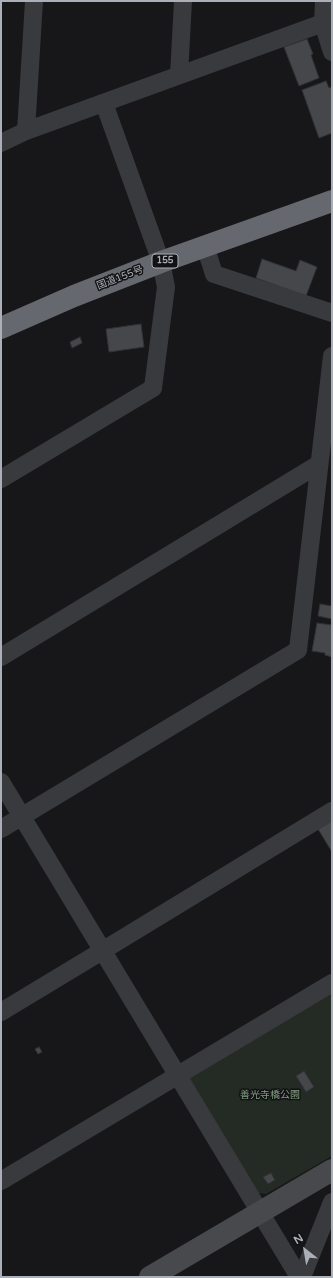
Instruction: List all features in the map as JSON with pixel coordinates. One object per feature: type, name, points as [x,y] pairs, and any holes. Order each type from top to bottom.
[{"type":"highway","name":"国道155号","points":[[1,328],[74,296],[161,262],[332,201]]},
{"type":"street","points":[[26,131],[34,1]]},
{"type":"street","points":[[179,75],[183,1]]},
{"type":"street","points":[[324,1],[322,23],[332,52]]},
{"type":"street","points":[[1,143],[26,131],[322,23]]},
{"type":"street","points":[[1,478],[153,388],[166,287],[161,262],[104,103]]},
{"type":"street","points":[[205,246],[214,274],[332,313]]},
{"type":"street","points":[[1,829],[298,650],[332,356]]},
{"type":"street","points":[[1,657],[319,464]]},
{"type":"street","points":[[1,782],[259,1212],[301,1277]]},
{"type":"street","points":[[1,1012],[332,811]]},
{"type":"street","points":[[1,1181],[332,983]]},
{"type":"street","points":[[150,1277],[332,1170]]},
{"type":"street","points":[[301,1277],[332,1202]]},
{"type":"green space","name":"善光寺橋公園","points":[[332,986],[332,1156],[266,1194],[257,1193],[186,1074]]},
{"type":"building","points":[[307,39],[313,54],[311,55],[319,78],[299,86],[284,47]]},
{"type":"building","points":[[326,81],[329,88],[332,87],[332,133],[319,138],[302,90]]},
{"type":"building","points":[[262,259],[296,271],[300,260],[317,267],[306,296],[256,278]]},
{"type":"building","points":[[141,324],[144,347],[109,352],[106,329]]},
{"type":"building","points":[[80,337],[82,343],[72,348],[70,342]]},
{"type":"building","points":[[320,604],[332,606],[332,619],[318,616]]},
{"type":"building","points":[[317,623],[332,625],[332,657],[325,655],[325,653],[312,651]]},
{"type":"building","points":[[332,821],[332,852],[318,829]]},
{"type":"building","points":[[39,1047],[42,1052],[38,1054],[35,1049]]},
{"type":"building","points":[[304,1071],[314,1087],[306,1092],[296,1076]]},
{"type":"building","points":[[271,1173],[275,1180],[268,1184],[263,1177]]}]
